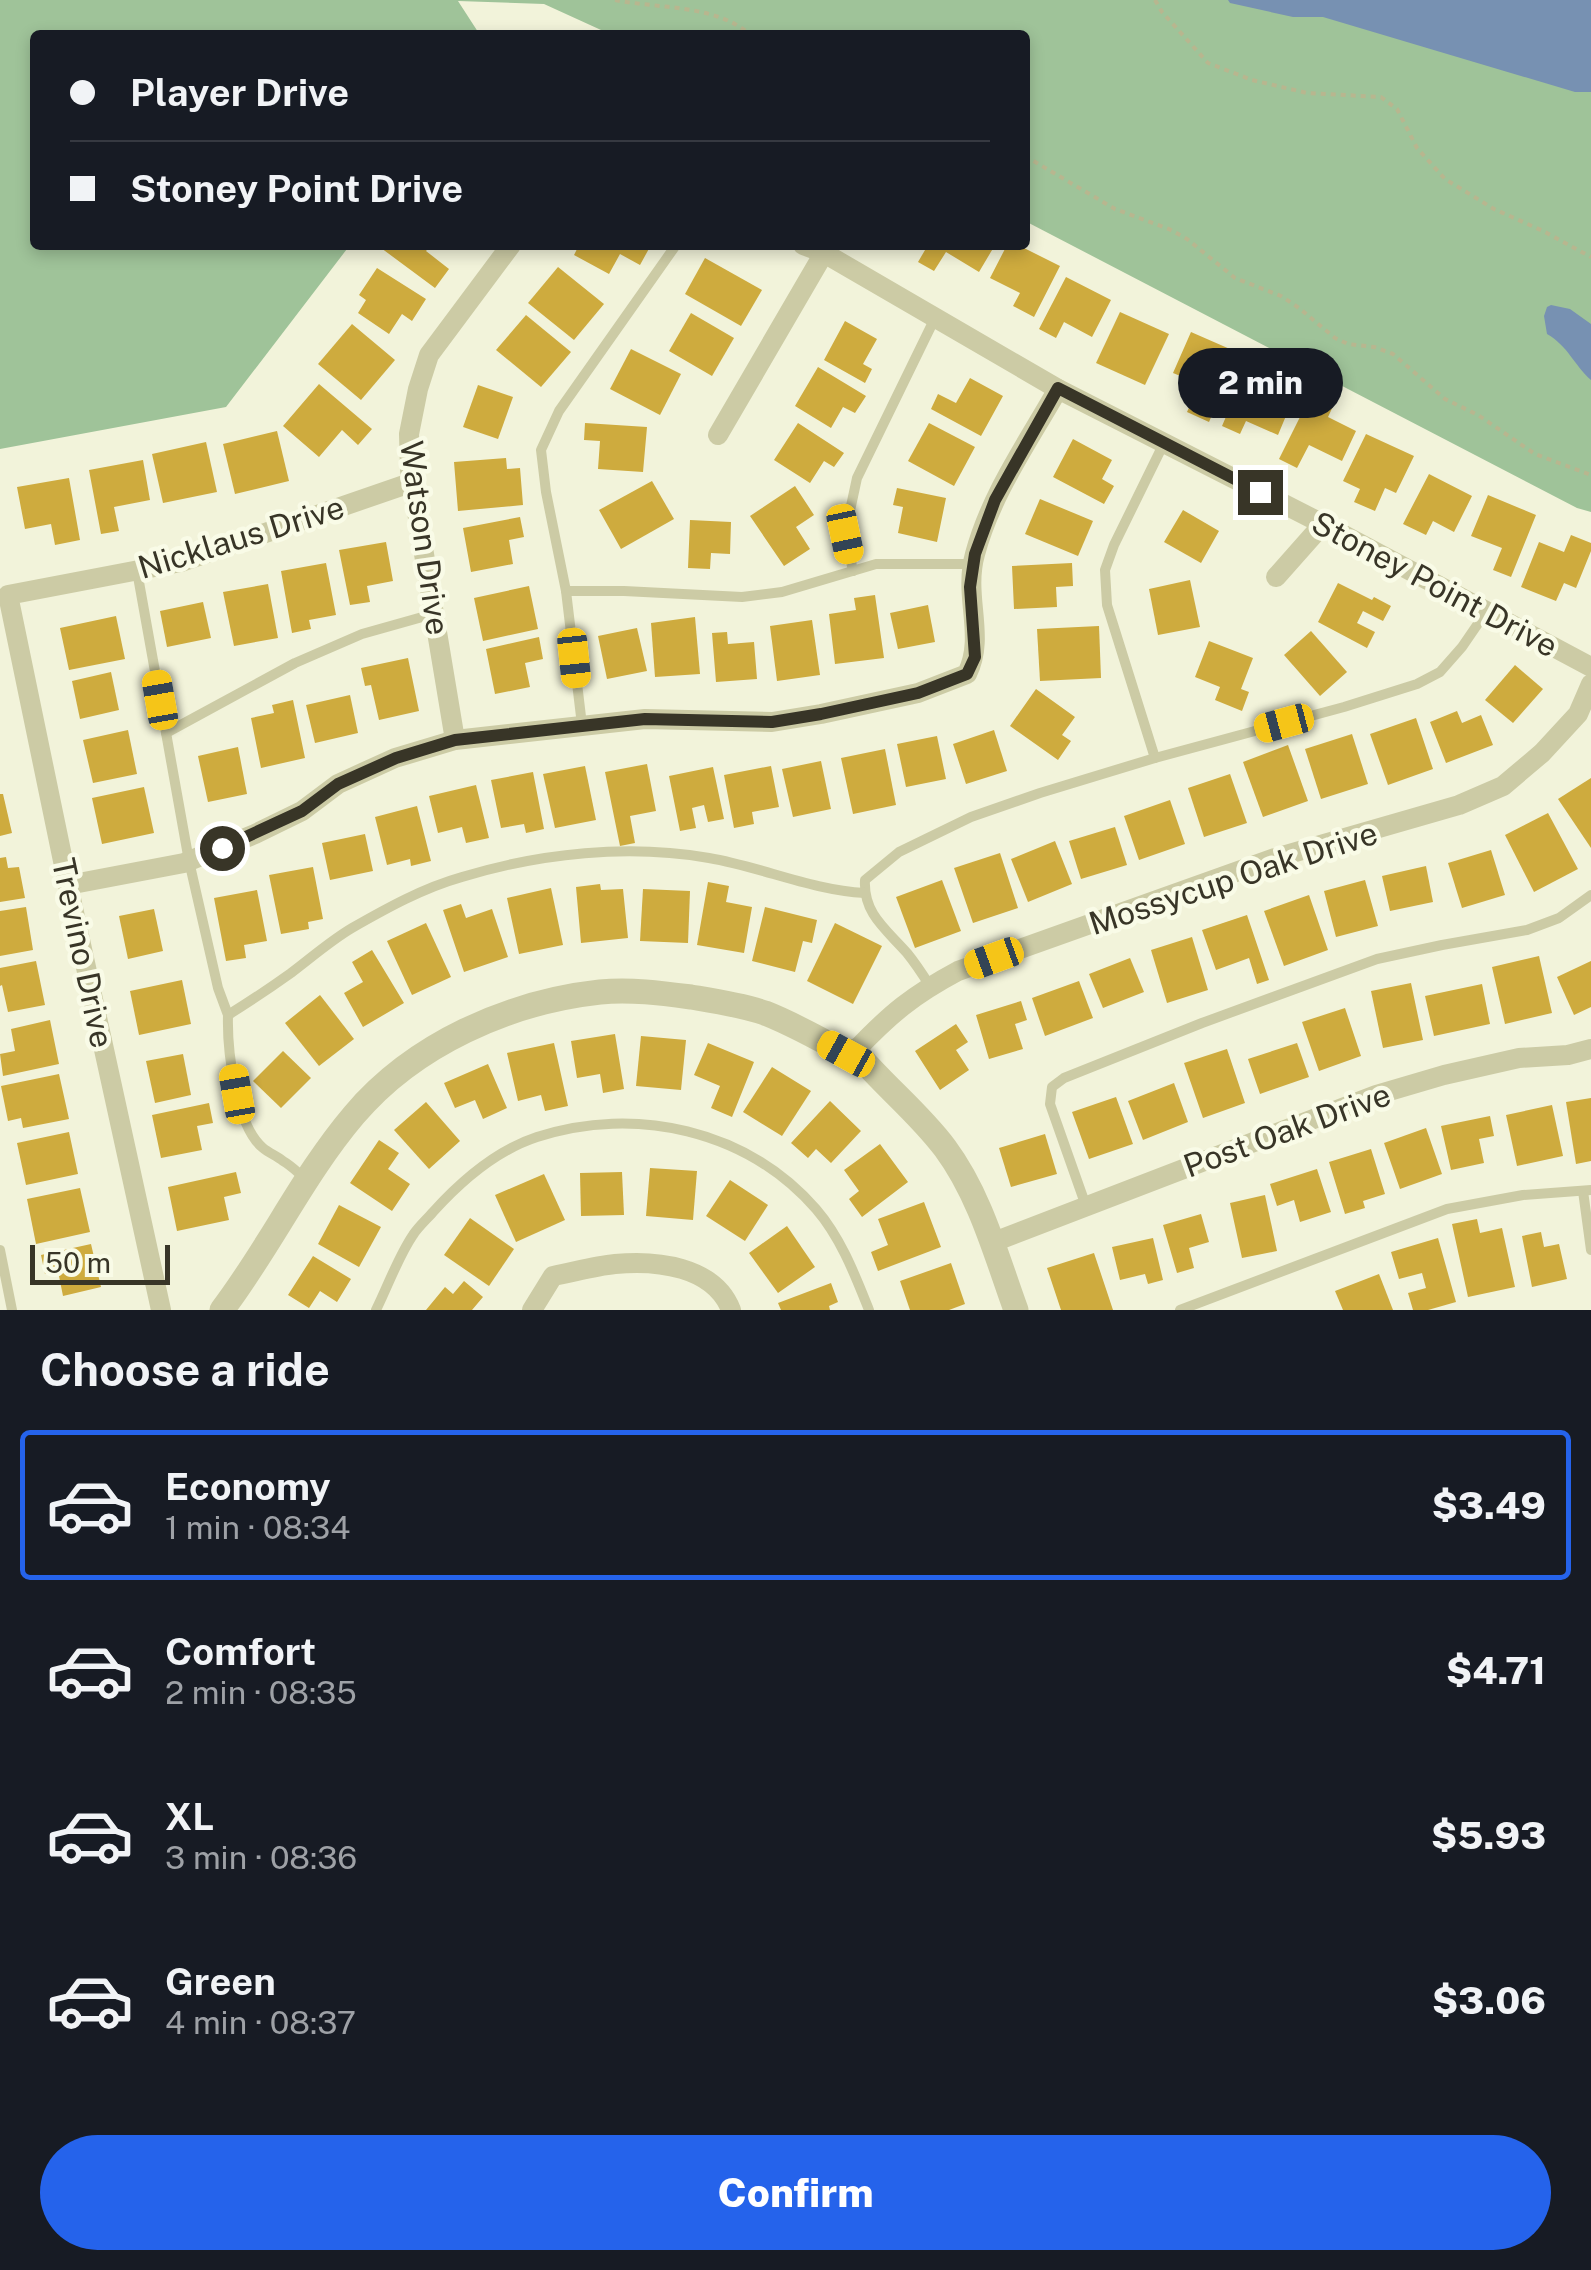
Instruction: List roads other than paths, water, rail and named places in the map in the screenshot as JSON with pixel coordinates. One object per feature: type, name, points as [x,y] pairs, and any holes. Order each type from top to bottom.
[{"type":"street","name":"Watson Drive","points":[[455,740],[408,434],[429,355],[507,250]]},
{"type":"street","name":"Stoney Point Drive","points":[[816,250],[1058,388],[1591,666]]},
{"type":"street","points":[[718,435],[824,253]]},
{"type":"street","points":[[68,886],[190,861],[302,811],[338,784],[396,758],[455,740],[645,719],[772,722],[899,698],[967,674],[975,657],[970,587],[973,564],[995,500],[1058,388]]},
{"type":"street","name":"Nicklaus Drive","points":[[6,599],[181,562],[413,482]]},
{"type":"street","points":[[1276,576],[1323,524]]},
{"type":"street","name":"Trevino Drive","points":[[6,599],[161,1310]]},
{"type":"street","name":"Mossycup Oak Drive","points":[[855,1051],[887,1017],[958,971],[1276,858],[1459,805],[1504,786],[1578,714],[1591,684]]},
{"type":"street","points":[[222,1310],[252,1270],[323,1154],[356,1112],[394,1075],[439,1044],[498,1016],[552,1000],[603,992],[657,993],[763,1012],[846,1054],[855,1051],[947,1150],[975,1198],[1016,1310]]},
{"type":"street","name":"Post Oak Drive","points":[[990,1242],[1376,1095],[1444,1074],[1519,1058],[1568,1055],[1591,1049]]},
{"type":"street","points":[[532,1310],[554,1276],[615,1264],[668,1265],[694,1273],[711,1282],[731,1310]]},
{"type":"lane","points":[[582,725],[566,591],[541,450],[559,411],[672,250]]},
{"type":"lane","points":[[853,571],[845,534],[857,478],[936,318]]},
{"type":"lane","points":[[1155,758],[1107,605],[1106,570],[1114,545],[1164,443]]},
{"type":"lane","points":[[566,591],[742,596],[782,592],[876,564],[973,564]]},
{"type":"lane","points":[[137,571],[190,861],[218,988],[228,1016],[237,1094],[245,1122],[261,1147],[308,1180]]},
{"type":"lane","points":[[930,986],[909,955],[871,914],[864,892],[866,880],[898,852],[972,817],[1040,793],[1417,684],[1440,672],[1486,611]]},
{"type":"lane","points":[[166,733],[295,664],[362,634],[434,614]]},
{"type":"lane","points":[[228,1016],[348,930],[406,899],[461,877],[528,862],[590,852],[642,850],[711,858],[837,891],[864,892]]},
{"type":"lane","points":[[1086,1206],[1050,1104],[1052,1087],[1064,1078],[1376,959],[1526,930],[1559,918],[1591,895]]},
{"type":"lane","points":[[376,1310],[412,1235],[471,1175],[535,1138],[603,1124],[656,1124],[706,1136],[768,1168],[824,1221],[849,1261],[869,1310]]},
{"type":"lane","points":[[1180,1310],[1447,1210],[1522,1195],[1587,1190],[1591,1250]]},
{"type":"lane","points":[[0,1250],[12,1310]]},
{"type":"water","points":[[1228,0],[1591,0],[1591,92],[1575,92],[1323,17],[1293,17]]},
{"type":"water","points":[[1551,305],[1570,309],[1591,324],[1591,380],[1547,334],[1544,316]]}]
